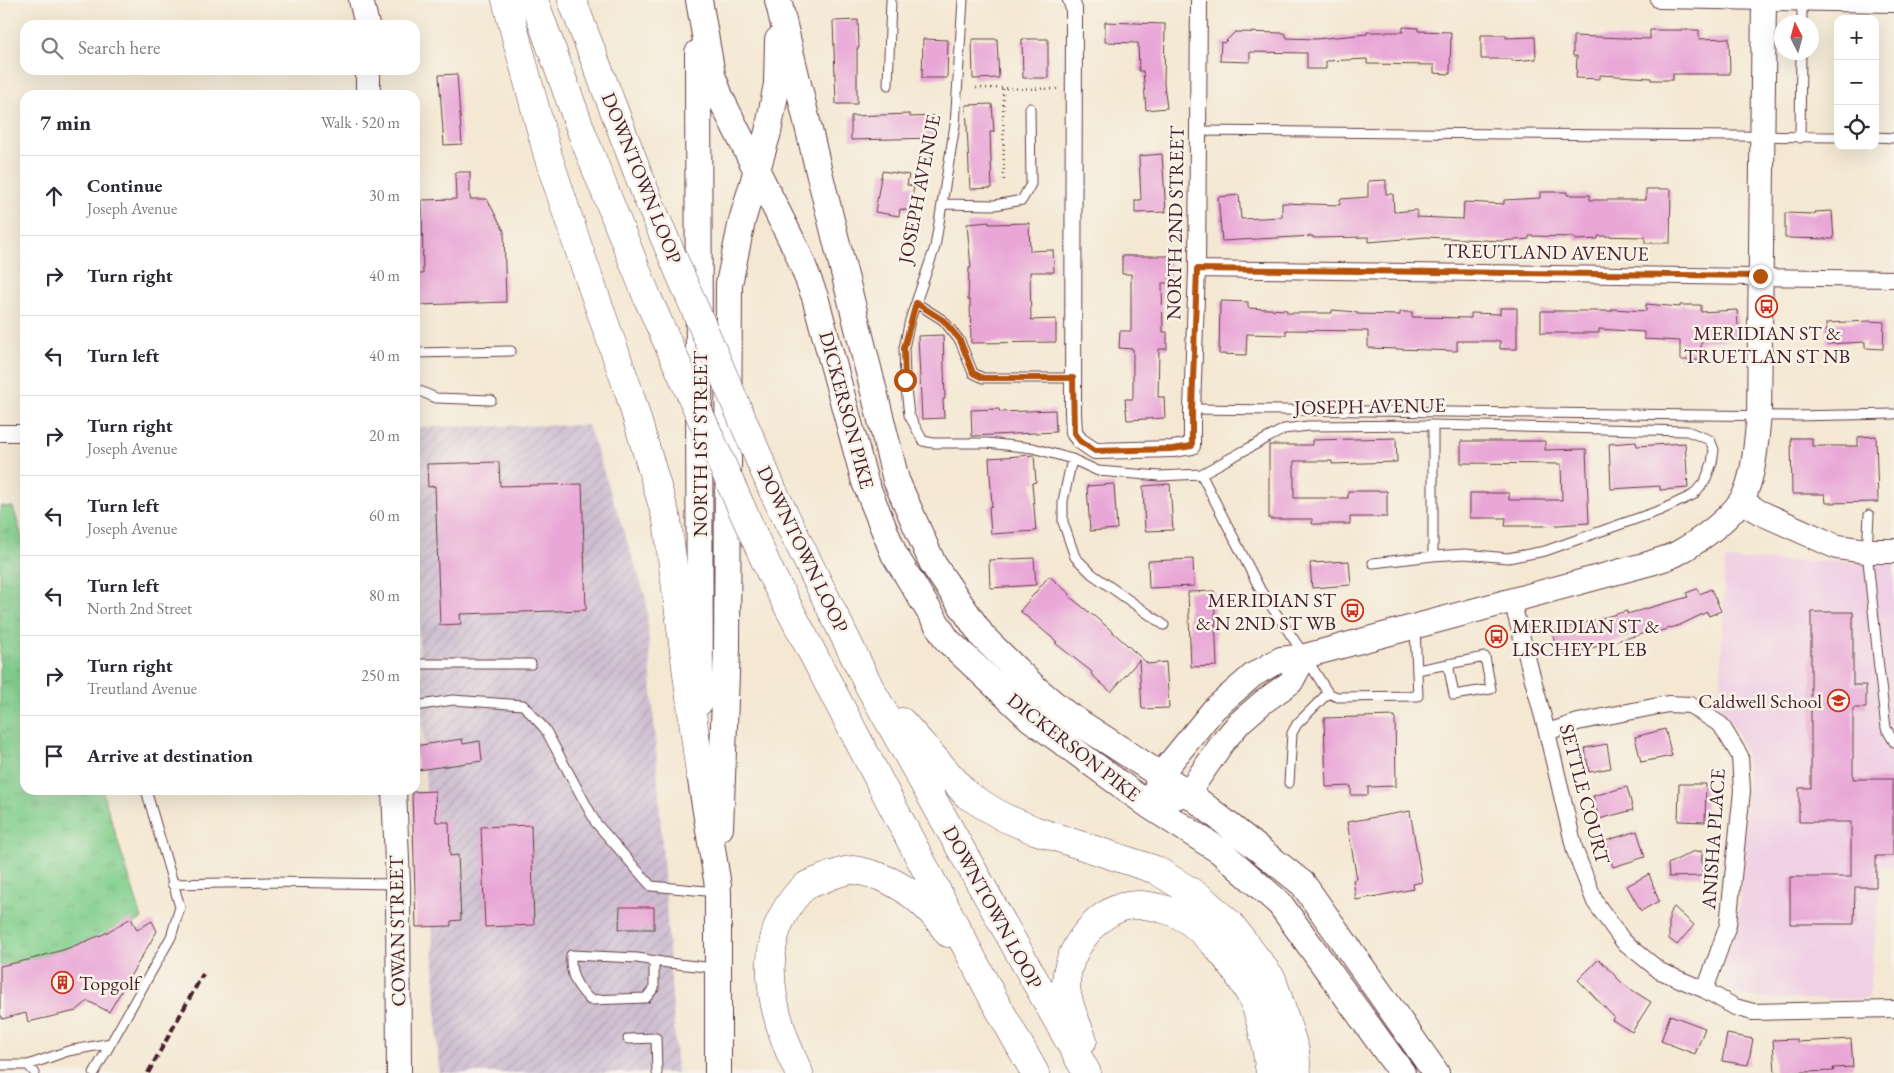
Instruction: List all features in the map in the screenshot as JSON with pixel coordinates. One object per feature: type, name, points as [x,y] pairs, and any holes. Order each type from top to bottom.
[{"type":"highway","points":[[506,0],[548,156],[629,392],[667,520],[700,774]]},
{"type":"highway","name":"DOWNTOWN LOOP","points":[[534,0],[583,136],[648,299],[772,574],[1035,1073]]},
{"type":"highway","name":"DOWNTOWN LOOP","points":[[572,0],[647,196],[773,490],[869,686],[1087,1073]]},
{"type":"highway","points":[[869,686],[967,795],[1003,817],[1034,830],[1156,870],[1201,898],[1231,925],[1272,979],[1296,1050],[1297,1073]]},
{"type":"highway","points":[[799,1073],[777,1016],[771,981],[773,948],[778,927],[788,907],[806,886],[830,876],[852,870],[880,876],[909,892],[937,917],[994,998]]},
{"type":"highway","points":[[1093,1073],[1085,1044],[1072,1011],[1066,984],[1071,962],[1084,936],[1103,918],[1123,907],[1150,906],[1169,910],[1192,922],[1232,966],[1252,997],[1264,1038],[1270,1073]]},
{"type":"main road","name":"NORTH 1ST STREET","points":[[698,0],[700,774],[718,889]]},
{"type":"main road","name":"DICKERSON PIKE","points":[[698,0],[712,75],[731,123],[757,170],[798,253],[815,297],[865,482],[894,554],[947,640],[1031,719],[1150,806],[1220,851],[1280,904],[1402,1073]]},
{"type":"main road","name":"NORTH 1ST STREET","points":[[718,1073],[718,889],[727,648],[729,284],[742,220],[768,132],[776,84],[779,3]]},
{"type":"main road","name":"DICKERSON PIKE","points":[[779,3],[896,480],[933,564],[983,637],[1035,688],[1066,714],[1188,793],[1303,884],[1436,1073]]},
{"type":"street","points":[[361,0],[366,20]]},
{"type":"street","points":[[1071,0],[1074,9],[1073,378]]},
{"type":"street","name":"NORTH 2ND STREET","points":[[1073,378],[1074,433],[1080,441],[1095,451],[1172,449],[1192,446],[1197,269],[1199,0]]},
{"type":"street","points":[[1659,0],[1894,4]]},
{"type":"street","points":[[1150,806],[1160,775],[1214,709],[1253,675],[1281,659],[1305,656],[1651,563],[1675,554],[1696,542],[1728,516],[1741,501],[1747,490],[1753,463],[1759,416],[1760,276],[1764,138],[1764,1]]},
{"type":"street","points":[[368,75],[368,90]]},
{"type":"street","name":"TREUTLAND AVENUE","points":[[1197,269],[1894,279]]},
{"type":"street","points":[[0,433],[20,433]]},
{"type":"street","points":[[1741,501],[1759,512],[1837,547],[1867,551],[1894,551]]},
{"type":"street","name":"SETTLE COURT","points":[[1512,600],[1547,732],[1575,851],[1595,902],[1624,941],[1660,971],[1705,990],[1735,1006],[1753,1012],[1894,1010]]},
{"type":"street","points":[[1150,806],[1188,793],[1223,742],[1240,722],[1262,702],[1290,682],[1305,656]]},
{"type":"street","name":"ANISHA PLACE","points":[[1547,732],[1578,722],[1668,704],[1690,705],[1721,725],[1740,756],[1742,791],[1728,925],[1705,990]]},
{"type":"street","name":"COWAN STREET","points":[[394,795],[398,884],[399,1073]]},
{"type":"lane","points":[[888,85],[891,0]]},
{"type":"lane","name":"JOSEPH AVENUE","points":[[963,0],[955,125],[935,247],[916,303],[904,348],[909,415],[923,441],[933,443],[987,443],[1033,448],[1072,459],[1098,470],[1160,476],[1201,474],[1284,429],[1308,426],[1432,425],[1687,431],[1710,440],[1714,450],[1706,481],[1693,495],[1661,510],[1544,551],[1508,558],[1465,554],[1373,563]]},
{"type":"lane","points":[[1802,2],[1802,15]]},
{"type":"lane","points":[[1800,138],[1801,60]]},
{"type":"lane","points":[[942,204],[995,205],[1022,200],[1031,184],[1030,108]]},
{"type":"lane","points":[[1198,131],[1834,138]]},
{"type":"lane","points":[[1879,138],[1894,138]]},
{"type":"lane","points":[[916,303],[943,320],[960,340],[973,373],[983,378],[1073,378]]},
{"type":"lane","points":[[420,352],[511,351]]},
{"type":"lane","points":[[420,391],[436,398],[491,400]]},
{"type":"lane","points":[[1192,409],[1759,416],[1894,414]]},
{"type":"lane","points":[[1432,425],[1433,556]]},
{"type":"lane","points":[[1072,459],[1063,501],[1063,522],[1075,557],[1092,574],[1164,625]]},
{"type":"lane","points":[[1201,474],[1261,591],[1328,693],[1337,697],[1418,696],[1415,626]]},
{"type":"lane","points":[[1869,515],[1867,551],[1886,728],[1894,742]]},
{"type":"lane","points":[[1417,670],[1448,664],[1485,657],[1491,689],[1454,695],[1448,664]]},
{"type":"lane","points":[[420,664],[531,664]]},
{"type":"lane","points":[[1289,783],[1292,733],[1296,724],[1328,693]]},
{"type":"lane","points":[[420,705],[454,700],[523,706],[545,729],[596,823],[651,886],[718,889]]},
{"type":"lane","points":[[94,1073],[171,936],[180,907],[147,795]]},
{"type":"lane","points":[[172,884],[270,882],[398,884]]},
{"type":"lane","points":[[654,961],[654,988],[646,998],[590,1000],[579,988],[570,970],[571,955],[637,958],[718,968]]},
{"type":"lane","points":[[628,1039],[656,1038],[656,1073]]},
{"type":"lane","points":[[0,1066],[28,1065],[68,1051],[110,1043]]},
{"type":"lane","points":[[28,1065],[35,1073]]},
{"type":"path","points":[[976,88],[1067,89]]},
{"type":"path","points":[[1003,89],[1004,183]]},
{"type":"shaded area","points":[[588,425],[646,598],[677,1073],[439,1073],[420,660],[420,427]]},
{"type":"shaded area","points":[[1725,560],[1894,562],[1894,866],[1882,867],[1869,999],[1779,999],[1743,996],[1731,991],[1721,974],[1721,967],[1733,940],[1740,903],[1748,777],[1745,753],[1736,730],[1720,709]]},
{"type":"green space","name":"Topgolf","points":[[0,506],[13,507],[20,530],[20,795],[104,795],[142,919],[109,936],[25,962],[0,966]]},
{"type":"building","points":[[858,20],[857,104],[836,104],[833,21]]},
{"type":"building","points":[[1105,22],[1165,24],[1164,84],[1167,108],[1146,110],[1143,71],[1139,71],[1138,43],[1105,42]]},
{"type":"building","points":[[1403,27],[1418,28],[1418,31],[1451,32],[1450,74],[1434,73],[1434,65],[1367,64],[1367,59],[1326,61],[1326,69],[1307,69],[1307,53],[1250,52],[1250,62],[1220,61],[1221,42],[1224,43],[1235,32],[1285,33],[1287,38],[1316,39],[1367,34],[1367,32],[1403,32]]},
{"type":"building","points":[[1650,30],[1699,30],[1699,39],[1729,38],[1730,74],[1673,74],[1673,80],[1651,80],[1651,78],[1600,75],[1600,79],[1576,78],[1577,56],[1573,56],[1573,36],[1650,39]]},
{"type":"building","points":[[1481,35],[1506,35],[1506,38],[1535,37],[1536,59],[1512,61],[1512,59],[1481,59]]},
{"type":"building","points":[[923,39],[948,40],[947,78],[922,78]]},
{"type":"building","points":[[972,39],[997,39],[999,78],[973,79]]},
{"type":"building","points":[[1022,39],[1048,39],[1048,78],[1023,78]]},
{"type":"building","points":[[457,74],[462,144],[444,145],[439,75]]},
{"type":"building","points":[[992,104],[994,132],[990,132],[992,188],[970,189],[966,105]]},
{"type":"building","points":[[910,114],[910,117],[934,116],[935,138],[851,140],[851,116]]},
{"type":"building","points":[[1162,154],[1166,212],[1135,213],[1135,200],[1141,200],[1139,156]]},
{"type":"building","points":[[882,171],[909,175],[907,185],[914,186],[910,211],[900,209],[899,216],[875,212]]},
{"type":"building","points":[[455,172],[470,172],[470,199],[487,199],[504,231],[506,302],[420,305],[420,274],[423,274],[422,200],[456,199]]},
{"type":"building","points":[[1386,180],[1386,194],[1393,194],[1394,212],[1417,210],[1417,217],[1463,219],[1464,202],[1504,204],[1504,200],[1540,198],[1540,192],[1567,192],[1567,195],[1590,195],[1590,200],[1646,200],[1646,189],[1671,189],[1670,243],[1645,243],[1645,237],[1598,236],[1598,239],[1575,240],[1575,237],[1529,236],[1529,239],[1501,241],[1426,237],[1369,242],[1369,237],[1313,238],[1313,236],[1222,241],[1218,197],[1239,195],[1241,219],[1282,217],[1282,203],[1340,205],[1340,199],[1368,197],[1368,181]]},
{"type":"building","points":[[1832,211],[1834,239],[1785,238],[1785,213],[1815,214],[1815,212]]},
{"type":"building","points":[[989,222],[989,224],[1029,223],[1030,251],[1053,250],[1054,272],[1030,272],[1031,320],[1056,319],[1056,342],[971,343],[970,300],[968,300],[969,268],[971,268],[967,224]]},
{"type":"building","points":[[1122,256],[1170,256],[1170,283],[1162,283],[1163,332],[1167,332],[1167,349],[1159,349],[1158,397],[1164,397],[1165,418],[1127,420],[1125,399],[1133,399],[1133,349],[1119,348],[1120,331],[1131,331],[1131,274],[1122,274]]},
{"type":"building","points":[[1220,301],[1248,302],[1248,308],[1287,310],[1287,313],[1332,313],[1332,310],[1357,312],[1357,314],[1400,315],[1400,312],[1412,312],[1412,317],[1471,318],[1471,313],[1500,314],[1500,308],[1517,308],[1517,349],[1500,349],[1500,341],[1457,341],[1457,351],[1368,348],[1368,331],[1286,330],[1286,335],[1247,334],[1246,355],[1219,354]]},
{"type":"building","points":[[1646,304],[1680,307],[1680,305],[1701,305],[1701,312],[1737,310],[1739,339],[1701,342],[1701,360],[1680,360],[1680,341],[1644,339],[1644,332],[1599,329],[1599,333],[1541,333],[1541,311],[1612,311],[1612,309],[1646,311]]},
{"type":"building","points":[[1884,322],[1883,349],[1865,348],[1865,342],[1827,344],[1826,323]]},
{"type":"building","points":[[943,335],[944,418],[922,419],[918,336]]},
{"type":"building","points":[[999,409],[1000,412],[1055,410],[1056,432],[972,436],[971,410]]},
{"type":"building","points":[[1876,436],[1878,502],[1826,503],[1825,494],[1792,494],[1791,438],[1812,438],[1812,446],[1858,446],[1858,437]]},
{"type":"building","points":[[1396,438],[1397,462],[1332,464],[1332,461],[1294,461],[1294,498],[1348,498],[1348,491],[1387,491],[1387,517],[1350,517],[1350,524],[1312,524],[1312,519],[1269,519],[1269,445],[1312,445],[1312,440]]},
{"type":"building","points":[[1461,441],[1545,441],[1545,450],[1586,449],[1589,523],[1505,526],[1506,518],[1470,518],[1470,493],[1509,493],[1509,500],[1562,500],[1561,464],[1461,463]]},
{"type":"building","points":[[1636,442],[1637,446],[1685,443],[1688,488],[1660,490],[1660,486],[1611,489],[1609,444]]},
{"type":"building","points":[[1034,455],[1036,482],[1032,483],[1036,531],[991,534],[989,507],[992,506],[989,458]]},
{"type":"building","points":[[499,462],[500,486],[582,484],[586,610],[460,614],[461,624],[440,625],[435,486],[428,487],[427,464]]},
{"type":"building","points":[[1114,484],[1117,529],[1090,531],[1087,486]]},
{"type":"building","points":[[1170,484],[1173,530],[1145,531],[1143,486]]},
{"type":"building","points":[[1034,558],[1036,585],[990,588],[989,560]]},
{"type":"building","points":[[1193,559],[1194,586],[1149,588],[1148,561]]},
{"type":"building","points":[[1349,561],[1351,585],[1312,588],[1310,563]]},
{"type":"building","points":[[1049,576],[1070,594],[1069,596],[1105,625],[1148,664],[1166,662],[1169,708],[1142,709],[1139,660],[1111,692],[1091,674],[1092,672],[1055,643],[1057,642],[1020,611]]},
{"type":"building","points":[[1697,589],[1700,594],[1711,589],[1721,611],[1709,616],[1707,612],[1680,625],[1654,633],[1653,631],[1559,657],[1552,632],[1627,611],[1627,614],[1688,597],[1686,593]]},
{"type":"building","points":[[1214,591],[1217,666],[1191,667],[1188,592]]},
{"type":"building","points":[[1811,612],[1853,612],[1853,685],[1866,685],[1866,708],[1853,708],[1853,779],[1893,779],[1893,856],[1876,856],[1876,887],[1855,887],[1854,924],[1790,924],[1790,877],[1851,877],[1851,822],[1799,822],[1799,788],[1811,788]]},
{"type":"building","points":[[1395,716],[1396,786],[1368,787],[1368,795],[1351,795],[1351,786],[1326,787],[1324,718]]},
{"type":"building","points":[[1665,729],[1672,756],[1641,762],[1635,737]]},
{"type":"building","points":[[462,739],[463,744],[480,741],[482,761],[420,770],[420,745]]},
{"type":"building","points":[[1607,744],[1611,768],[1589,772],[1585,748]]},
{"type":"building","points":[[1679,784],[1706,784],[1705,822],[1678,821]]},
{"type":"building","points":[[1627,787],[1633,810],[1599,819],[1593,796]]},
{"type":"building","points":[[435,791],[436,822],[449,822],[450,856],[458,855],[461,920],[451,921],[451,926],[416,927],[412,795],[420,795],[420,792]]},
{"type":"building","points":[[1410,811],[1422,882],[1413,884],[1414,889],[1356,900],[1353,880],[1357,879],[1347,822]]},
{"type":"building","points":[[531,825],[534,925],[485,927],[481,827]]},
{"type":"building","points":[[1637,831],[1645,857],[1613,867],[1605,841]]},
{"type":"building","points":[[1702,851],[1702,876],[1669,877],[1668,864],[1692,852]]},
{"type":"building","points":[[1649,874],[1659,901],[1641,911],[1627,886]]},
{"type":"building","points":[[620,907],[654,907],[654,929],[619,929]]},
{"type":"building","points":[[1674,907],[1694,925],[1677,945],[1669,939],[1669,914]]},
{"type":"building","name":"Topgolf","points":[[131,918],[137,930],[152,921],[157,931],[109,1012],[88,1001],[76,1011],[28,1022],[26,1013],[2,1019],[2,1016],[0,1016],[0,966],[66,949],[104,934]]},
{"type":"building","points":[[1599,959],[1624,985],[1651,1002],[1632,1032],[1612,1020],[1614,1017],[1578,980]]},
{"type":"building","points":[[1670,1015],[1705,1028],[1695,1054],[1661,1041]]},
{"type":"building","points":[[1727,1034],[1753,1039],[1748,1065],[1722,1061]]},
{"type":"building","points":[[1797,1039],[1797,1042],[1851,1039],[1853,1067],[1833,1068],[1834,1071],[1775,1073],[1773,1040]]},
{"type":"railway","points":[[148,1073],[203,974]]},
{"type":"place","name":"MERIDIAN ST & TRUETLAN ST NB","points":[[1767,307]]},
{"type":"place","name":"MERIDIAN ST & N 2ND ST WB","points":[[1352,611]]},
{"type":"place","name":"MERIDIAN ST & LISCHEY PL EB","points":[[1496,637]]},
{"type":"place","name":"Caldwell School","points":[[1838,701]]},
{"type":"place","name":"Topgolf","points":[[63,983]]},
{"type":"route","points":[[905,380],[904,348],[916,303],[943,320],[960,340],[973,373],[983,378],[1073,378],[1074,433],[1080,441],[1095,451],[1172,449],[1192,446],[1197,269],[1760,276]]}]
